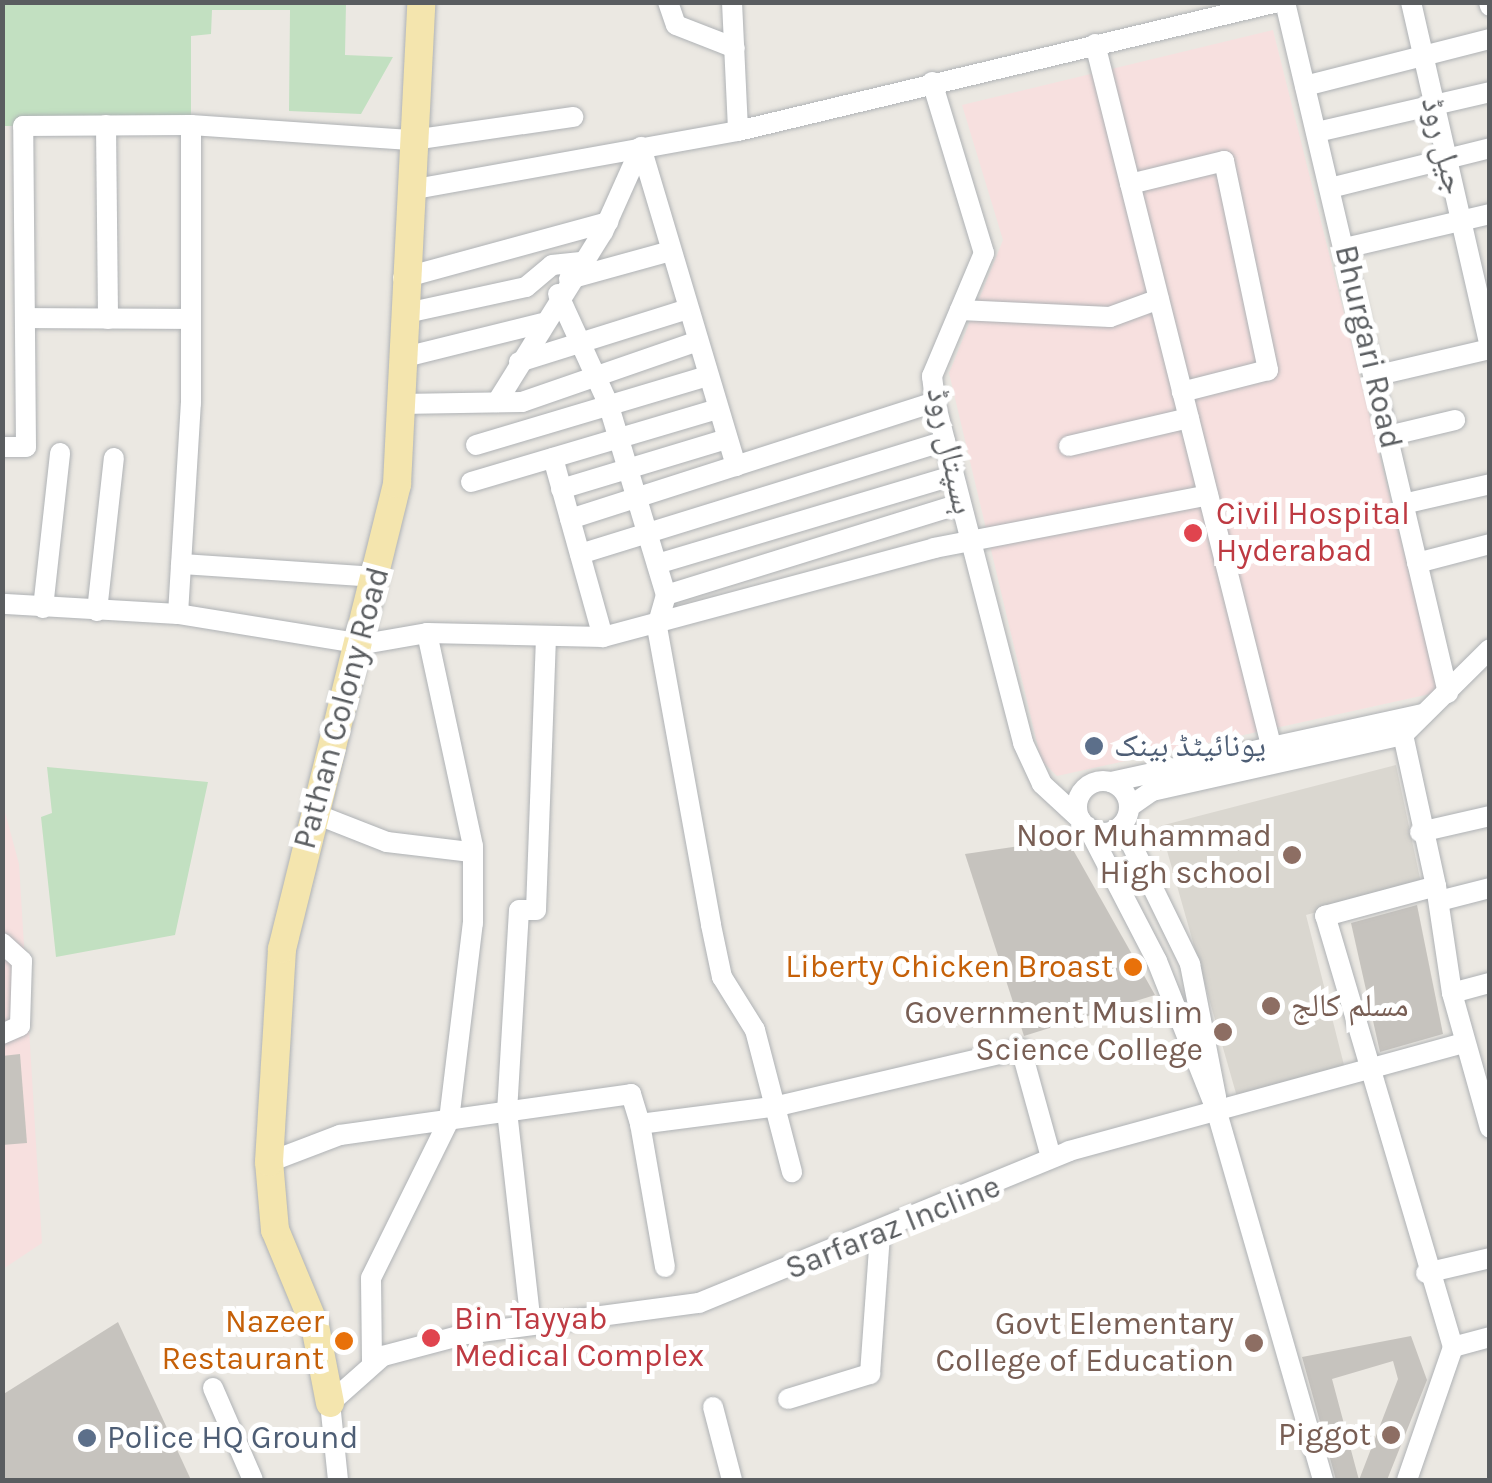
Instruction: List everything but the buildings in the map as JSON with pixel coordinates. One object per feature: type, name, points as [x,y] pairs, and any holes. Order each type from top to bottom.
[{"type":"main road","name":"Pathan Colony Road","points":[[330,1403],[315,1326],[275,1230],[269,1162],[282,949],[313,814],[364,644],[398,484],[402,314],[421,2]]},
{"type":"street","points":[[668,2],[676,25],[734,48]]},
{"type":"street","points":[[732,2],[738,131]]},
{"type":"street","points":[[410,190],[738,131],[1282,2]]},
{"type":"street","name":"Bhurgari Road","points":[[1282,2],[1345,248],[1448,693]]},
{"type":"street","name":"جیل روڈ","points":[[1411,2],[1460,220],[1483,286],[1490,348]]},
{"type":"street","points":[[1305,86],[1490,39]]},
{"type":"street","points":[[1096,44],[1271,745]]},
{"type":"street","name":"ہسپتال روڈ","points":[[932,82],[984,253],[932,376],[970,543],[1033,768],[1084,823],[1157,961],[1216,1109]]},
{"type":"street","points":[[1317,132],[1490,92]]},
{"type":"street","points":[[2,447],[26,447],[23,126],[191,125],[414,140],[573,117]]},
{"type":"street","points":[[178,614],[191,319],[191,125]]},
{"type":"street","points":[[106,126],[108,319]]},
{"type":"street","points":[[497,402],[569,278],[608,222],[641,147]]},
{"type":"street","points":[[641,147],[736,466]]},
{"type":"street","points":[[1330,188],[1490,148]]},
{"type":"street","points":[[1130,184],[1224,160],[1268,370],[1182,392]]},
{"type":"street","points":[[1345,248],[1490,214]]},
{"type":"street","points":[[404,278],[608,222]]},
{"type":"street","points":[[569,278],[670,251]]},
{"type":"street","points":[[402,314],[526,287],[552,265],[569,278],[582,346],[608,406],[666,595],[657,627],[722,977],[755,1030],[778,1106],[792,1172]]},
{"type":"street","points":[[960,310],[1110,316],[1159,299]]},
{"type":"street","points":[[520,362],[582,346],[688,309]]},
{"type":"street","points":[[25,318],[191,319]]},
{"type":"street","points":[[401,358],[542,323]]},
{"type":"street","points":[[400,404],[497,402],[595,376],[698,342]]},
{"type":"street","points":[[1374,376],[1490,348]]},
{"type":"street","points":[[476,446],[708,376]]},
{"type":"street","points":[[570,519],[935,402]]},
{"type":"street","points":[[471,482],[718,409]]},
{"type":"street","points":[[1069,446],[1189,418]]},
{"type":"street","points":[[1388,436],[1455,420]]},
{"type":"street","points":[[561,489],[727,438]]},
{"type":"street","points":[[580,554],[945,441]]},
{"type":"street","points":[[43,608],[60,452]]},
{"type":"street","points":[[98,611],[114,458]]},
{"type":"street","points":[[553,458],[603,637]]},
{"type":"street","points":[[657,564],[953,476]]},
{"type":"street","points":[[1404,504],[1490,484]]},
{"type":"street","points":[[6,604],[178,614],[364,644],[428,632],[603,637],[657,627],[970,543],[1208,495]]},
{"type":"street","points":[[666,595],[960,504]]},
{"type":"street","points":[[1417,563],[1490,544]]},
{"type":"street","points":[[181,564],[378,577]]},
{"type":"street","points":[[338,1480],[330,1403],[372,1361],[370,1278],[450,1120],[473,923],[471,852],[428,632]]},
{"type":"street","points":[[532,1324],[506,1112],[519,910],[536,910],[546,638]]},
{"type":"street","points":[[1086,788],[1084,823],[1126,816],[1152,791],[1403,735],[1490,649]]},
{"type":"street","points":[[1033,768],[1053,785],[1086,788],[1424,714]]},
{"type":"street","points":[[1403,735],[1420,832],[1438,893],[1463,1044],[1490,1128]]},
{"type":"street","points":[[1111,782],[1190,964],[1216,1062],[1216,1109],[1323,1480]]},
{"type":"street","points":[[313,814],[386,842],[471,852]]},
{"type":"street","points":[[1420,832],[1490,816]]},
{"type":"street","points":[[1407,1480],[1453,1347],[1426,1273],[1325,916],[1438,893],[1490,888]]},
{"type":"street","points":[[2,943],[22,961],[20,1026],[2,1034]]},
{"type":"street","points":[[1452,993],[1490,984]]},
{"type":"street","name":"Sarfaraz Incline","points":[[372,1361],[532,1324],[699,1303],[880,1235],[1051,1157],[1216,1109],[1367,1074],[1463,1044]]},
{"type":"street","points":[[640,1124],[778,1106],[1022,1049],[1051,1157]]},
{"type":"street","points":[[269,1162],[340,1135],[631,1094],[640,1124],[665,1267]]},
{"type":"street","points":[[788,1398],[870,1374],[880,1235]]},
{"type":"street","points":[[1426,1273],[1490,1258]]},
{"type":"street","points":[[1453,1347],[1490,1337]]},
{"type":"street","points":[[214,1388],[253,1480]]},
{"type":"street","points":[[713,1407],[732,1480]]},
{"type":"shaded area","name":"Civil Hospital Hyderabad","points":[[1273,30],[1439,692],[1057,776],[1041,760],[949,373],[1003,240],[962,105]]},
{"type":"shaded area","name":"Noor Muhammad High school","points":[[1396,765],[1421,883],[1306,915],[1345,1069],[1237,1097],[1160,826]]},
{"type":"shaded area","points":[[2,801],[19,864],[42,1243],[3,1269]]},
{"type":"green space","points":[[3,3],[346,3],[345,55],[393,57],[361,114],[289,111],[290,10],[212,10],[211,34],[191,36],[191,125],[3,126]]},
{"type":"green space","points":[[47,767],[208,782],[175,935],[56,957],[41,817],[52,813]]},
{"type":"place","name":"Civil Hospital Hyderabad","points":[[1193,533]]},
{"type":"place","name":"یونائیٹڈ بینک","points":[[1094,746]]},
{"type":"place","name":"Noor Muhammad High school","points":[[1292,855]]},
{"type":"place","name":"Liberty Chicken Broast","points":[[1133,967]]},
{"type":"place","name":"مسلم کالج","points":[[1271,1006]]},
{"type":"place","name":"Government Muslim Science College","points":[[1223,1032]]},
{"type":"place","name":"Bin Tayyab Medical Complex","points":[[431,1338]]},
{"type":"place","name":"Nazeer Restaurant","points":[[344,1341]]},
{"type":"place","name":"Govt Elementary College of Education","points":[[1254,1343]]},
{"type":"place","name":"Piggot","points":[[1391,1435]]},
{"type":"place","name":"Police HQ Ground","points":[[87,1438]]}]
